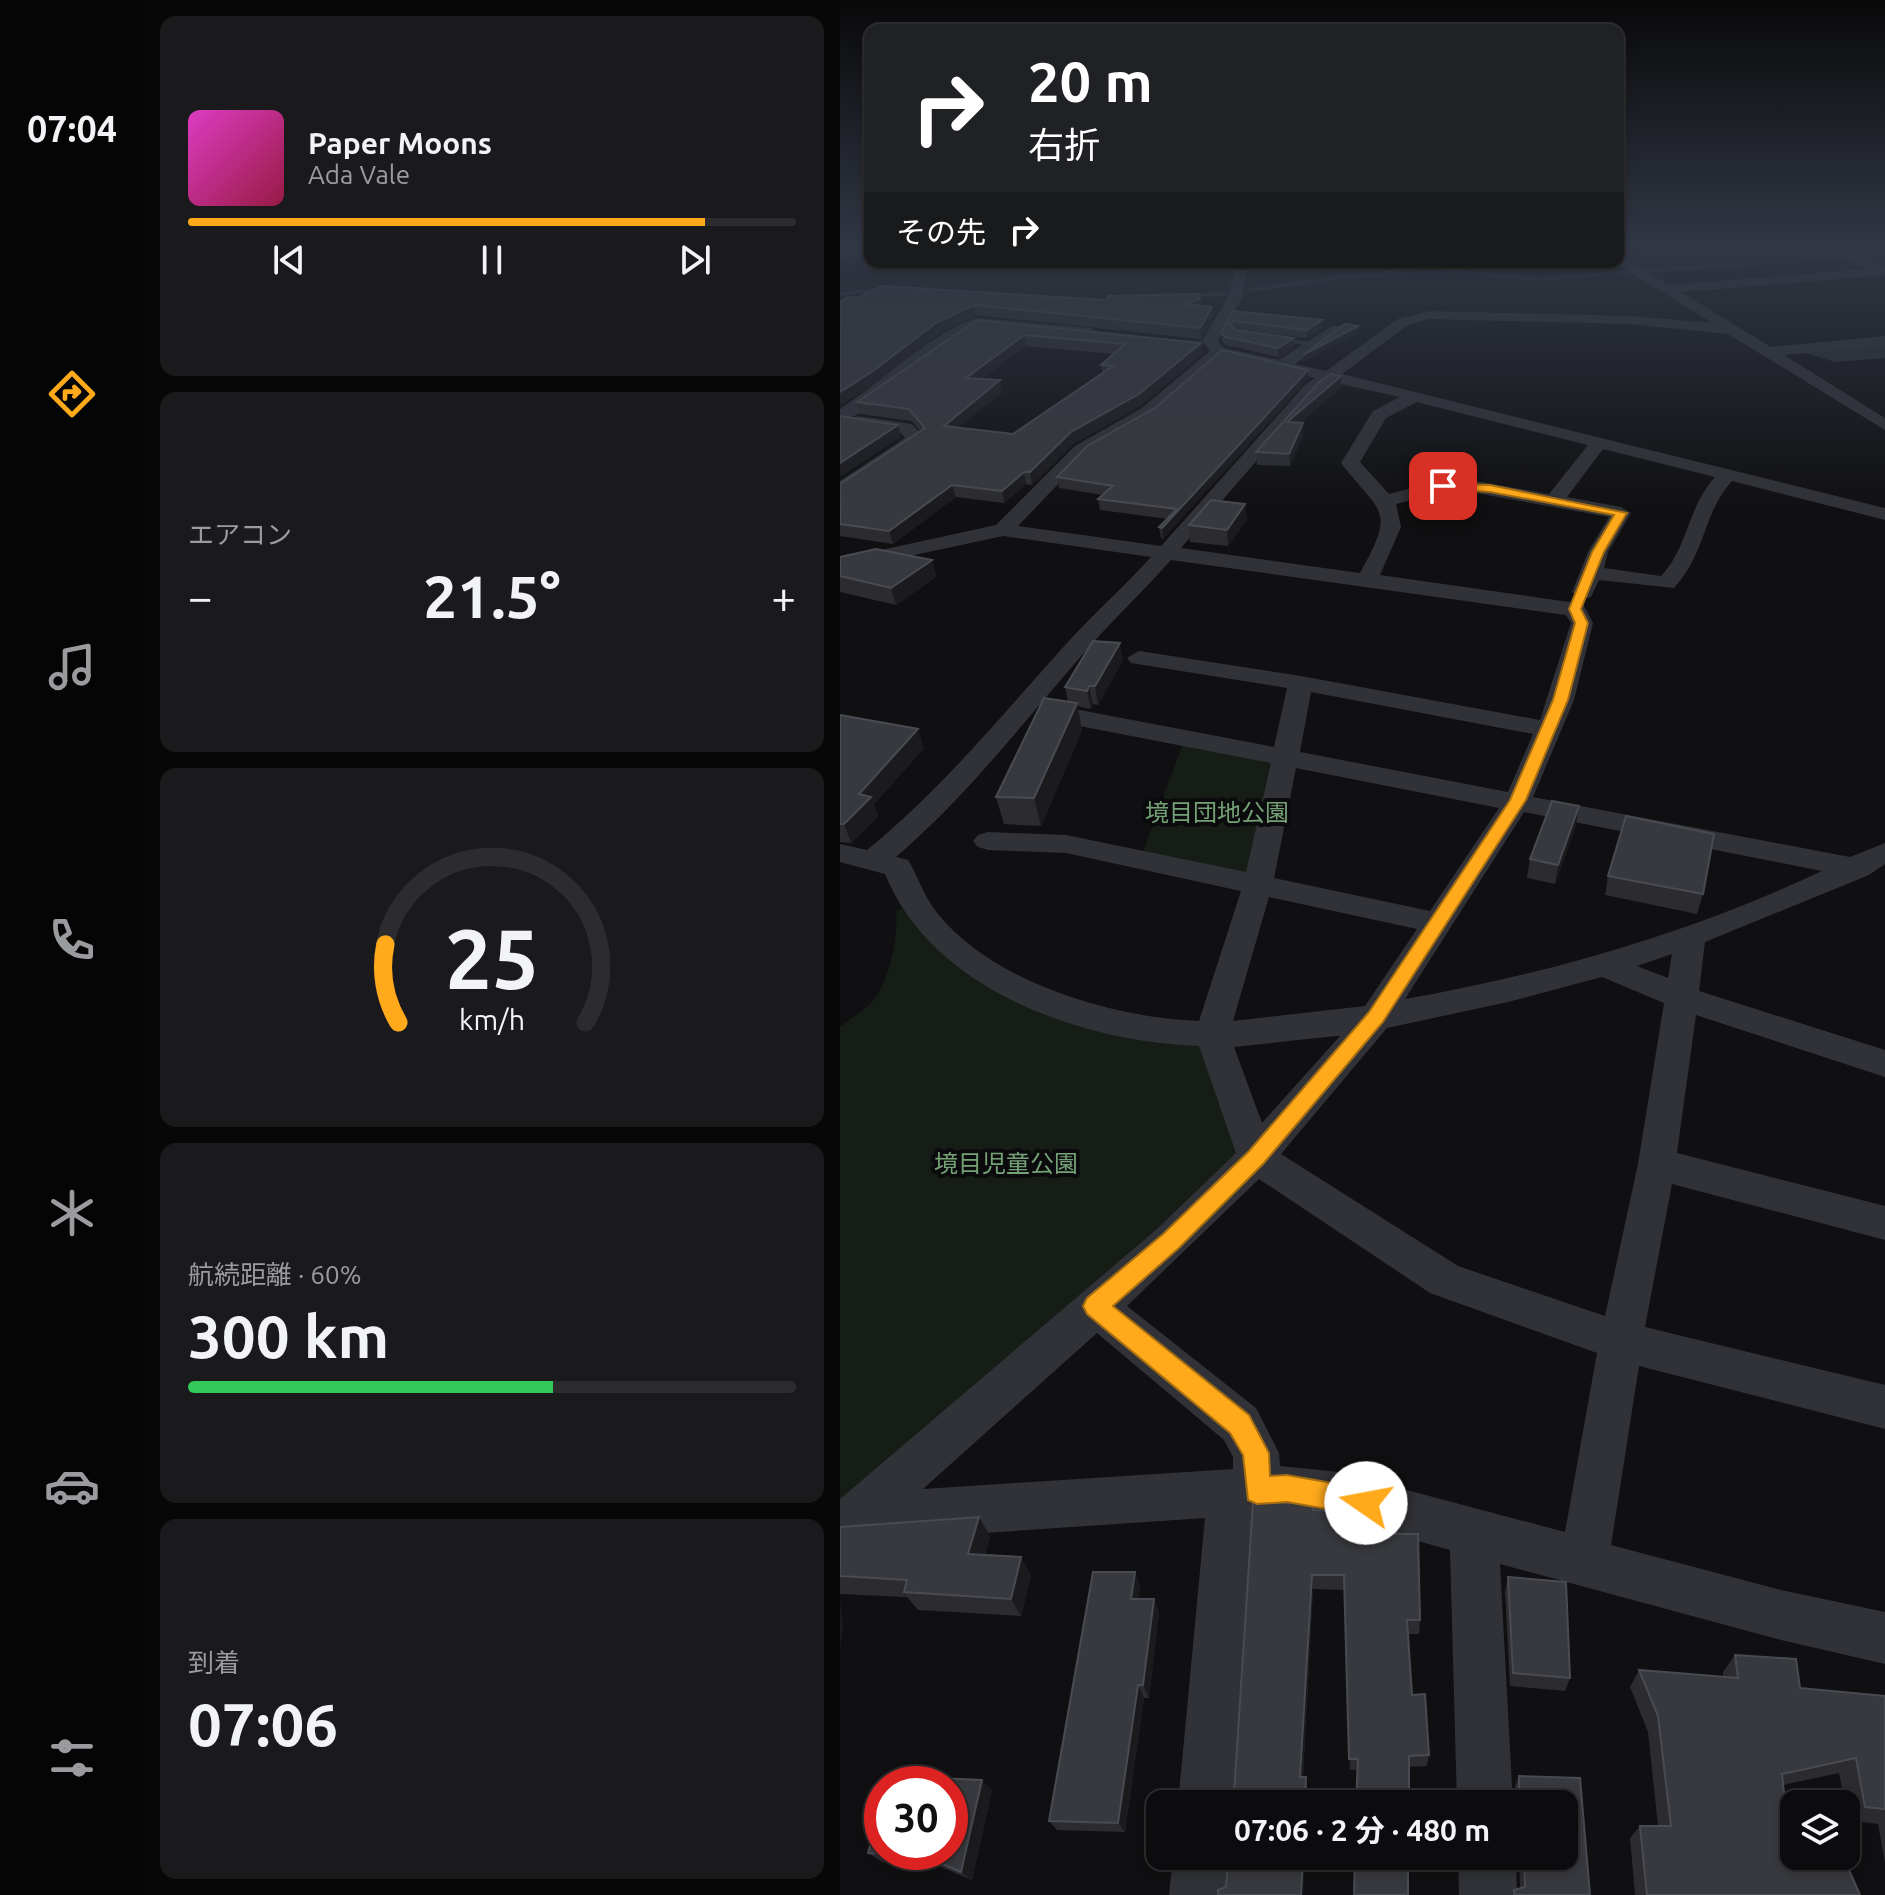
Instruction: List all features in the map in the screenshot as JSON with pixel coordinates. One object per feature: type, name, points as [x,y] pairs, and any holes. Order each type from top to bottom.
[{"type":"street","points":[[840,418],[957,332]]},
{"type":"street","points":[[1085,332],[1111,335]]},
{"type":"street","points":[[1212,348],[1210,341],[1215,332]]},
{"type":"street","points":[[1284,364],[1332,332]]},
{"type":"street","points":[[874,860],[924,818],[982,758],[1076,647],[1311,388],[1391,332]]},
{"type":"street","points":[[1738,332],[1885,425]]},
{"type":"street","points":[[1770,352],[1885,341]]},
{"type":"street","points":[[1212,348],[1885,514]]},
{"type":"street","points":[[1003,530],[1081,450],[1148,412],[1212,348]]},
{"type":"street","points":[[1367,579],[1392,531],[1393,513],[1387,500],[1350,463],[1379,415],[1415,396]]},
{"type":"street","points":[[840,418],[906,428],[916,439],[840,490]]},
{"type":"street","points":[[1555,500],[1599,442]]},
{"type":"street","points":[[1592,573],[1666,583],[1683,565],[1709,495],[1728,474]]},
{"type":"street","points":[[1387,500],[1443,486],[1465,485],[1621,513],[1598,552],[1575,609]]},
{"type":"street","points":[[846,559],[1003,530],[1167,550],[1575,609]]},
{"type":"street","points":[[848,1519],[1171,1241],[1256,1157],[1376,1017],[1518,800],[1561,700],[1582,623],[1575,609]]},
{"type":"street","points":[[1139,658],[1301,683],[1548,729]]},
{"type":"street","points":[[1301,683],[1288,757],[1258,885],[1212,1034],[1256,1157],[1445,1280],[1621,1341],[1885,1407]]},
{"type":"street","points":[[1064,715],[1870,870]]},
{"type":"street","points":[[988,841],[1066,844],[1437,923]]},
{"type":"street","points":[[840,853],[897,867],[920,917],[959,956],[1030,994],[1085,1014],[1143,1028],[1212,1034],[1291,1031],[1468,1002],[1605,965],[1690,938],[1870,870],[1885,852]]},
{"type":"street","points":[[1584,1560],[1621,1341],[1657,1164],[1690,938]]},
{"type":"street","points":[[1605,965],[1683,998],[1885,1064]]},
{"type":"street","points":[[1657,1164],[1885,1223]]},
{"type":"street","points":[[1095,1306],[1240,1424],[1256,1453],[1244,1491],[1208,1790]]},
{"type":"street","points":[[848,1519],[1287,1489],[1339,1496],[1781,1615],[1885,1638]]},
{"type":"street","points":[[1474,1530],[1484,1790]]},
{"type":"street","points":[[1198,1895],[1201,1870]]},
{"type":"street","points":[[1487,1870],[1488,1895]]},
{"type":"lane","points":[[1278,332],[1268,338],[1313,344]]},
{"type":"green space","name":"境目団地公園","points":[[1185,738],[1288,757],[1258,885],[1140,860]]},
{"type":"green space","name":"境目児童公園","points":[[914,904],[1030,994],[1212,1034],[1256,1157],[840,1520],[840,1027],[877,995],[891,959],[896,911]]},
{"type":"shaded area","points":[[1885,343],[1885,358],[1835,362],[1799,351]]},
{"type":"building","points":[[840,332],[923,332],[873,371],[840,392]]},
{"type":"building","points":[[959,332],[1098,332],[1201,343],[1139,394],[1071,432],[1030,472],[1024,472],[1002,491],[952,485],[889,531],[840,524],[840,484],[925,428],[909,409],[857,402]],"holes":[[[1024,335],[1125,344],[1101,365],[1113,366],[1013,434],[944,426],[1000,380],[966,378]]]},
{"type":"building","points":[[1221,332],[1253,332],[1294,338],[1278,348],[1225,337]]},
{"type":"building","points":[[1334,332],[1346,332],[1303,355]]},
{"type":"building","points":[[1222,350],[1308,370],[1162,528],[1159,527],[1177,509],[1098,499],[1113,486],[1057,477],[1087,446],[1155,408]]},
{"type":"building","points":[[1331,374],[1341,376],[1287,422],[1303,423],[1289,454],[1256,452],[1319,382]]},
{"type":"building","points":[[840,416],[898,425],[840,463]]},
{"type":"building","points":[[1211,500],[1245,504],[1227,530],[1189,525]]},
{"type":"building","points":[[876,549],[932,560],[891,588],[840,576],[840,557]]},
{"type":"building","points":[[1093,641],[1120,643],[1095,686],[1089,686],[1087,691],[1065,687]]},
{"type":"building","points":[[1044,698],[1077,703],[1034,798],[996,797]]},
{"type":"building","points":[[840,715],[918,729],[859,794],[871,797],[844,824],[840,824]]},
{"type":"building","points":[[1552,801],[1579,806],[1558,865],[1530,859]]},
{"type":"building","points":[[1626,816],[1714,834],[1703,894],[1608,876]]},
{"type":"building","points":[[1253,1502],[1302,1503],[1313,1505],[1313,1510],[1352,1511],[1394,1522],[1394,1534],[1418,1534],[1420,1620],[1407,1620],[1412,1695],[1425,1694],[1429,1755],[1409,1756],[1409,1790],[1357,1790],[1358,1759],[1349,1759],[1344,1575],[1312,1575],[1300,1777],[1306,1777],[1306,1790],[1234,1790]]},
{"type":"building","points":[[979,1517],[968,1554],[1021,1557],[1011,1599],[904,1592],[907,1580],[840,1576],[840,1527]]},
{"type":"building","points":[[1093,1572],[1135,1572],[1131,1599],[1154,1599],[1143,1685],[1138,1685],[1118,1823],[1049,1821]]},
{"type":"building","points":[[1508,1577],[1566,1582],[1570,1678],[1513,1673]]},
{"type":"building","points":[[1735,1655],[1796,1659],[1800,1688],[1885,1696],[1885,1809],[1865,1807],[1856,1758],[1782,1774],[1780,1870],[1849,1870],[1860,1895],[1647,1895],[1640,1826],[1671,1826],[1658,1716],[1639,1670],[1738,1678]]},
{"type":"building","points":[[1519,1776],[1580,1778],[1590,1895],[1514,1895],[1514,1890],[1525,1887],[1524,1870],[1578,1870],[1578,1790],[1519,1790]]},
{"type":"building","points":[[968,1779],[982,1780],[968,1841]]},
{"type":"building","points":[[1228,1870],[1302,1870],[1301,1895],[1218,1895],[1218,1890],[1226,1887]]},
{"type":"building","points":[[1355,1870],[1408,1870],[1408,1895],[1354,1895]]},
{"type":"route","points":[[1366,1503],[1287,1489],[1257,1490],[1256,1453],[1240,1424],[1095,1306],[1171,1241],[1256,1157],[1376,1017],[1518,800],[1528,778],[1561,700],[1582,623],[1575,609],[1598,552],[1621,513],[1465,485],[1443,486]]}]
